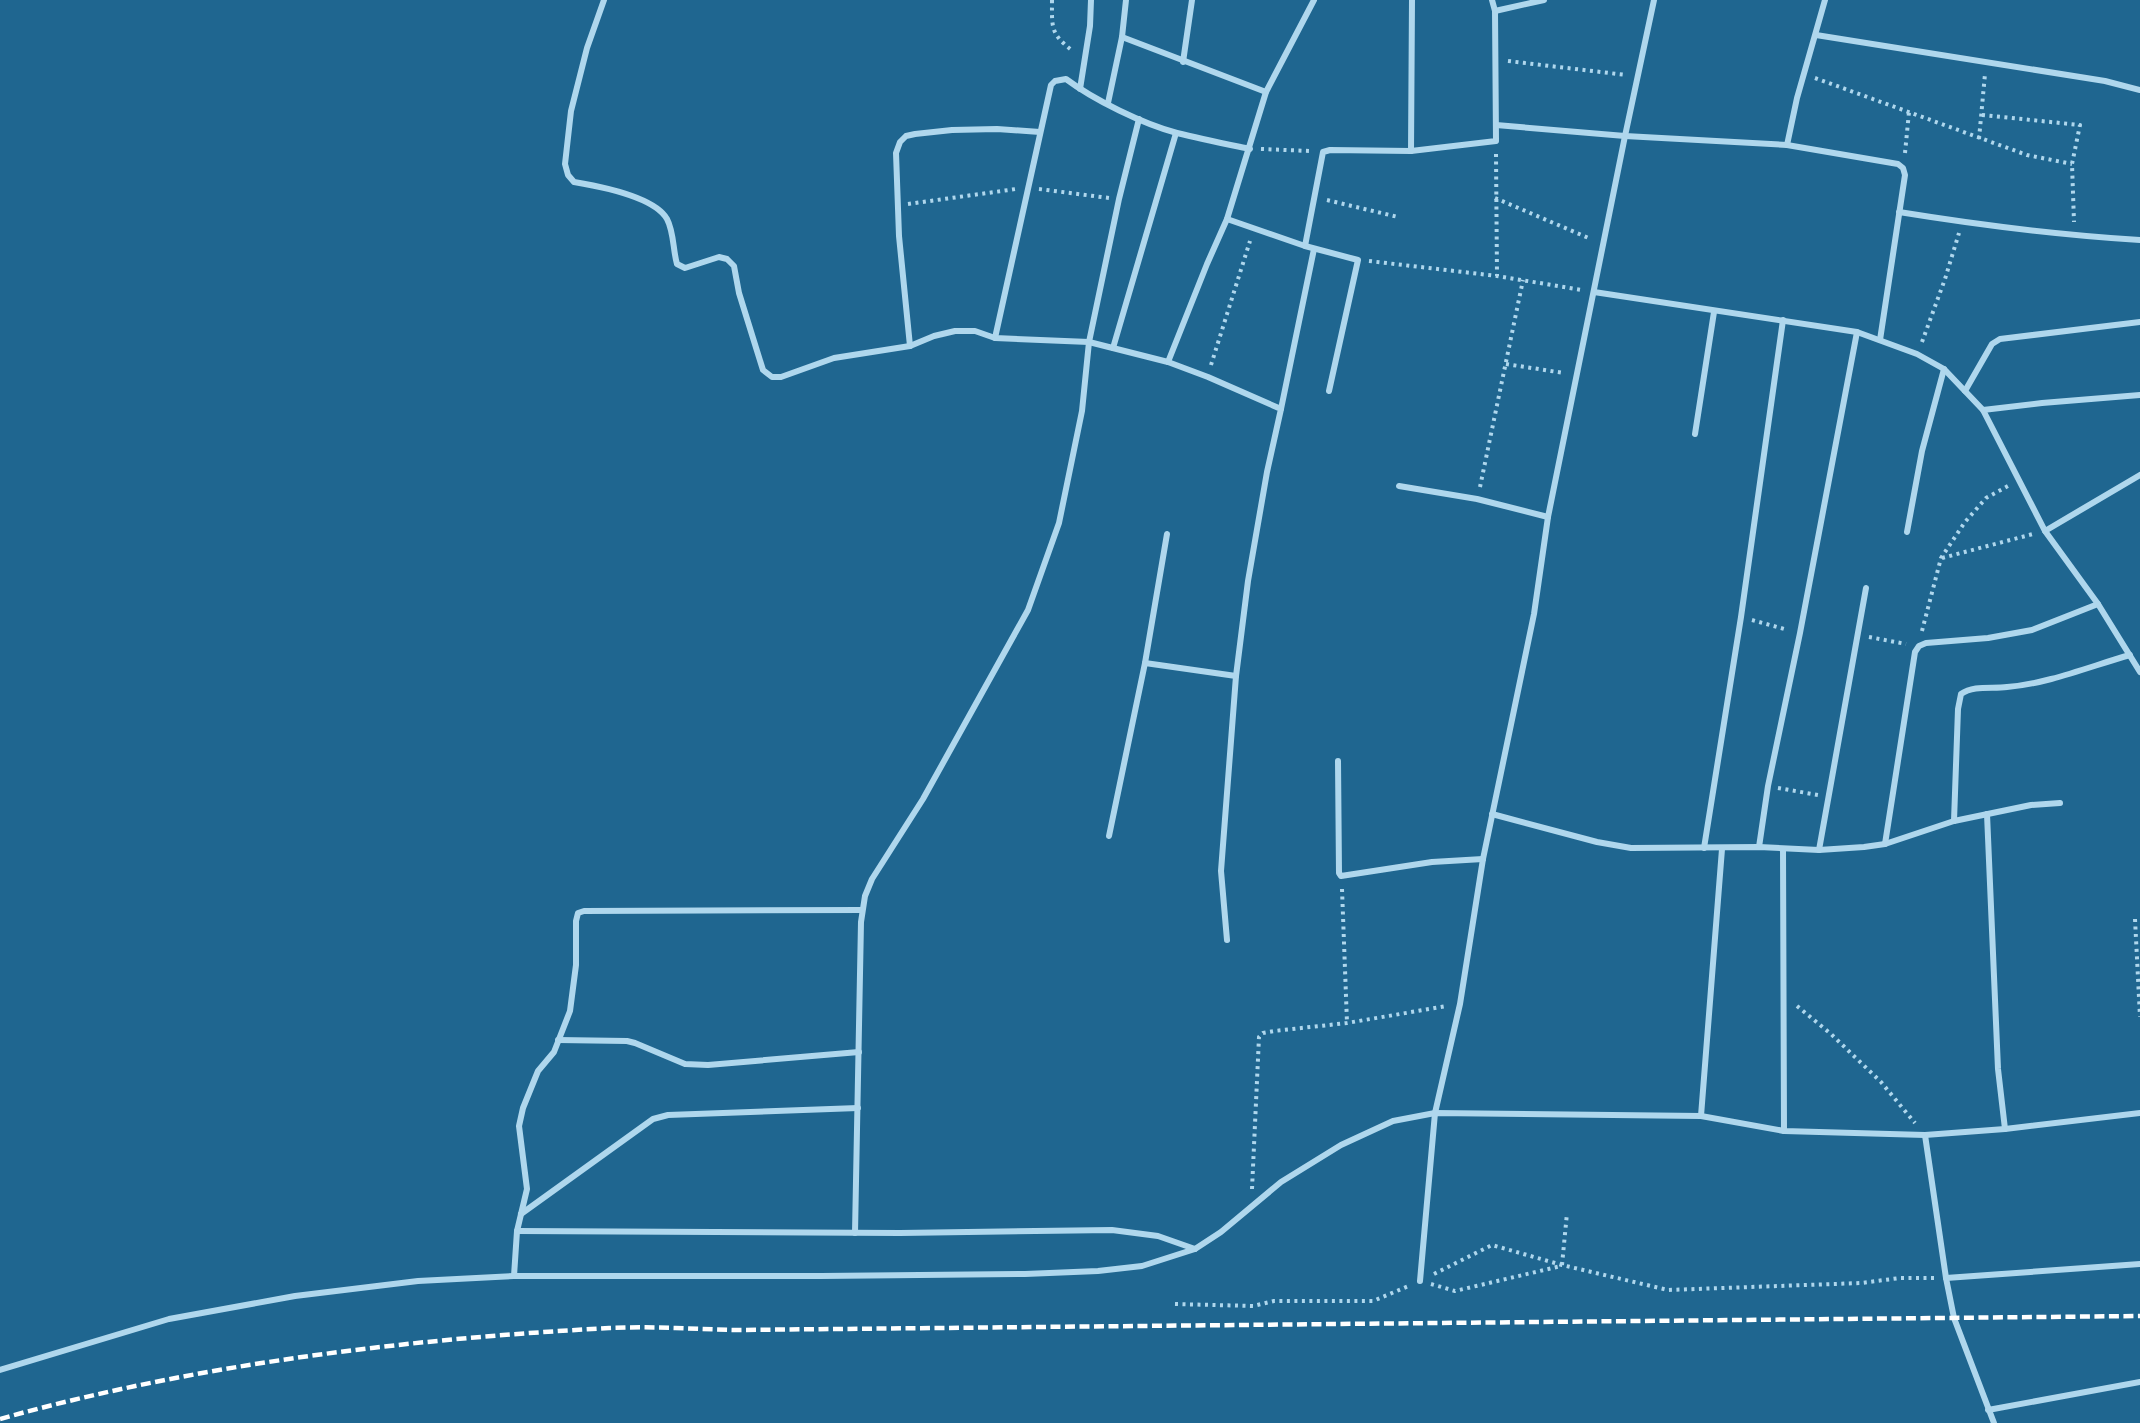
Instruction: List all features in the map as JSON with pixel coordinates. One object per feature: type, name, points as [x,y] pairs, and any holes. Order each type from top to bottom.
[{"type":"street","points":[[604,0],[587,48],[571,111],[565,164],[568,175],[574,182],[629,193],[658,210],[667,219],[677,264],[685,268],[719,257],[727,258],[734,266],[739,293],[763,370],[772,377],[781,378],[834,358],[910,346],[934,336],[955,331],[975,331],[995,338],[1089,342],[1168,362],[1281,409]]},
{"type":"street","points":[[1080,89],[1090,26],[1091,0]]},
{"type":"street","points":[[1108,103],[1122,38],[1126,0]]},
{"type":"street","points":[[1183,62],[1192,0]]},
{"type":"street","points":[[1168,362],[1227,219],[1266,92],[1314,0]]},
{"type":"street","points":[[1411,151],[1412,0]]},
{"type":"street","points":[[1305,246],[1323,152],[1330,150],[1411,151],[1496,141],[1495,11],[1492,0]]},
{"type":"street","points":[[1495,11],[1544,0]]},
{"type":"street","points":[[1420,1281],[1435,1113],[1460,1004],[1483,859],[1534,614],[1548,517],[1654,0]]},
{"type":"street","points":[[1787,145],[1825,0]]},
{"type":"street","points":[[1816,35],[2105,81],[2140,90]]},
{"type":"street","points":[[1122,38],[1266,92]]},
{"type":"street","points":[[995,338],[1040,132],[1051,85],[1055,81],[1066,79],[1080,89],[1139,119],[1176,133],[1250,149]]},
{"type":"street","points":[[855,1233],[862,910],[865,896],[872,879],[922,799],[1028,610],[1059,523],[1082,411],[1089,342],[1119,199],[1139,119]]},
{"type":"street","points":[[1496,125],[1625,136],[1787,145],[1898,164],[1903,168],[1905,175],[1880,340]]},
{"type":"street","points":[[910,346],[899,236],[896,153],[900,142],[906,136],[952,129],[1040,132]]},
{"type":"street","points":[[1113,348],[1176,133]]},
{"type":"street","points":[[1899,212],[2074,236],[2140,240]]},
{"type":"street","points":[[1227,219],[1314,249],[1358,260],[1329,391]]},
{"type":"street","points":[[1227,940],[1221,871],[1236,676],[1248,581],[1267,472],[1314,249]]},
{"type":"street","points":[[1594,292],[1857,332],[1917,354],[1944,369],[1983,410],[2045,531],[2098,604],[2140,672]]},
{"type":"street","points":[[1695,434],[1714,312]]},
{"type":"street","points":[[1704,848],[1741,616],[1783,320]]},
{"type":"street","points":[[1965,391],[1992,344],[2000,339],[2140,322]]},
{"type":"street","points":[[1759,848],[1768,786],[1800,633],[1857,332]]},
{"type":"street","points":[[1907,532],[1922,451],[1944,369]]},
{"type":"street","points":[[1983,410],[2140,395]]},
{"type":"street","points":[[2045,531],[2140,475]]},
{"type":"street","points":[[1399,486],[1477,499],[1548,517]]},
{"type":"street","points":[[1109,836],[1145,663],[1167,534]]},
{"type":"street","points":[[1819,850],[1866,588]]},
{"type":"street","points":[[1885,844],[1916,652],[1919,646],[1926,643],[1988,638],[2032,630],[2098,604]]},
{"type":"street","points":[[1954,821],[1958,709],[1961,694],[1968,689],[2032,683],[2130,655]]},
{"type":"street","points":[[1145,663],[1236,676]]},
{"type":"street","points":[[1338,760],[1339,873],[1341,876],[1432,862],[1483,859]]},
{"type":"street","points":[[1492,814],[1597,842],[1631,848],[1819,850],[1885,844],[1954,821],[2031,806],[2060,803]]},
{"type":"street","points":[[1987,814],[1998,1069],[2005,1129]]},
{"type":"street","points":[[1701,1116],[1722,849]]},
{"type":"street","points":[[1783,849],[1784,1131]]},
{"type":"street","points":[[514,1276],[517,1231],[527,1189],[519,1126],[523,1108],[538,1071],[554,1052],[570,1011],[576,965],[578,913],[584,910],[862,910]]},
{"type":"street","points":[[558,1040],[635,1043],[685,1064],[708,1065],[859,1052]]},
{"type":"street","points":[[522,1214],[653,1119],[668,1114],[858,1108]]},
{"type":"street","points":[[0,1370],[169,1319],[284,1298],[418,1281],[514,1276],[1025,1274],[1098,1271],[1142,1266],[1195,1249],[1221,1232],[1281,1182],[1341,1145],[1393,1121],[1435,1113],[1701,1116],[1784,1131],[1925,1134],[2005,1129],[2140,1113]]},
{"type":"street","points":[[1925,1134],[1954,1318],[1994,1423]]},
{"type":"street","points":[[517,1231],[855,1233],[1112,1230],[1158,1236],[1195,1249]]},
{"type":"street","points":[[1946,1278],[2140,1264]]},
{"type":"street","points":[[1988,1410],[2140,1382]]},
{"type":"path","points":[[1052,0],[1054,34],[1085,60]]},
{"type":"path","points":[[1494,60],[1638,77]]},
{"type":"path","points":[[1979,139],[1986,63]]},
{"type":"path","points":[[1804,74],[1979,139],[2027,154],[2072,164]]},
{"type":"path","points":[[1903,168],[1909,112]]},
{"type":"path","points":[[1982,115],[2080,124],[2072,164],[2074,236]]},
{"type":"path","points":[[1496,141],[1497,276]]},
{"type":"path","points":[[1250,149],[1323,152]]},
{"type":"path","points":[[898,206],[1029,187],[1119,199]]},
{"type":"path","points":[[1314,198],[1398,217]]},
{"type":"path","points":[[1495,198],[1604,244]]},
{"type":"path","points":[[1917,354],[1945,279],[1962,222]]},
{"type":"path","points":[[1208,377],[1254,229]]},
{"type":"path","points":[[1358,260],[1497,276],[1594,292]]},
{"type":"path","points":[[1477,499],[1523,280]]},
{"type":"path","points":[[1506,364],[1577,375]]},
{"type":"path","points":[[1856,635],[1919,646],[1926,609],[1941,558],[1965,522],[1986,498],[2018,480]]},
{"type":"path","points":[[1941,558],[2045,531]]},
{"type":"path","points":[[1741,616],[1800,633]]},
{"type":"path","points":[[1768,786],[1828,797]]},
{"type":"path","points":[[1341,876],[1347,1023]]},
{"type":"path","points":[[2136,919],[2140,1017]]},
{"type":"path","points":[[1783,994],[1831,1034],[1881,1082],[1925,1134]]},
{"type":"path","points":[[1251,1206],[1259,1037],[1274,1031],[1347,1023],[1460,1004]]},
{"type":"path","points":[[1562,1265],[1567,1213]]},
{"type":"path","points":[[1175,1304],[1253,1306],[1274,1301],[1373,1301],[1420,1281],[1492,1245],[1562,1265],[1668,1290],[1861,1283],[1899,1278],[1946,1278]]},
{"type":"path","points":[[1420,1281],[1455,1291],[1562,1265]]},
{"type":"railway","points":[[0,1419],[149,1383],[302,1357],[456,1339],[609,1328],[736,1330],[2140,1316]]}]
